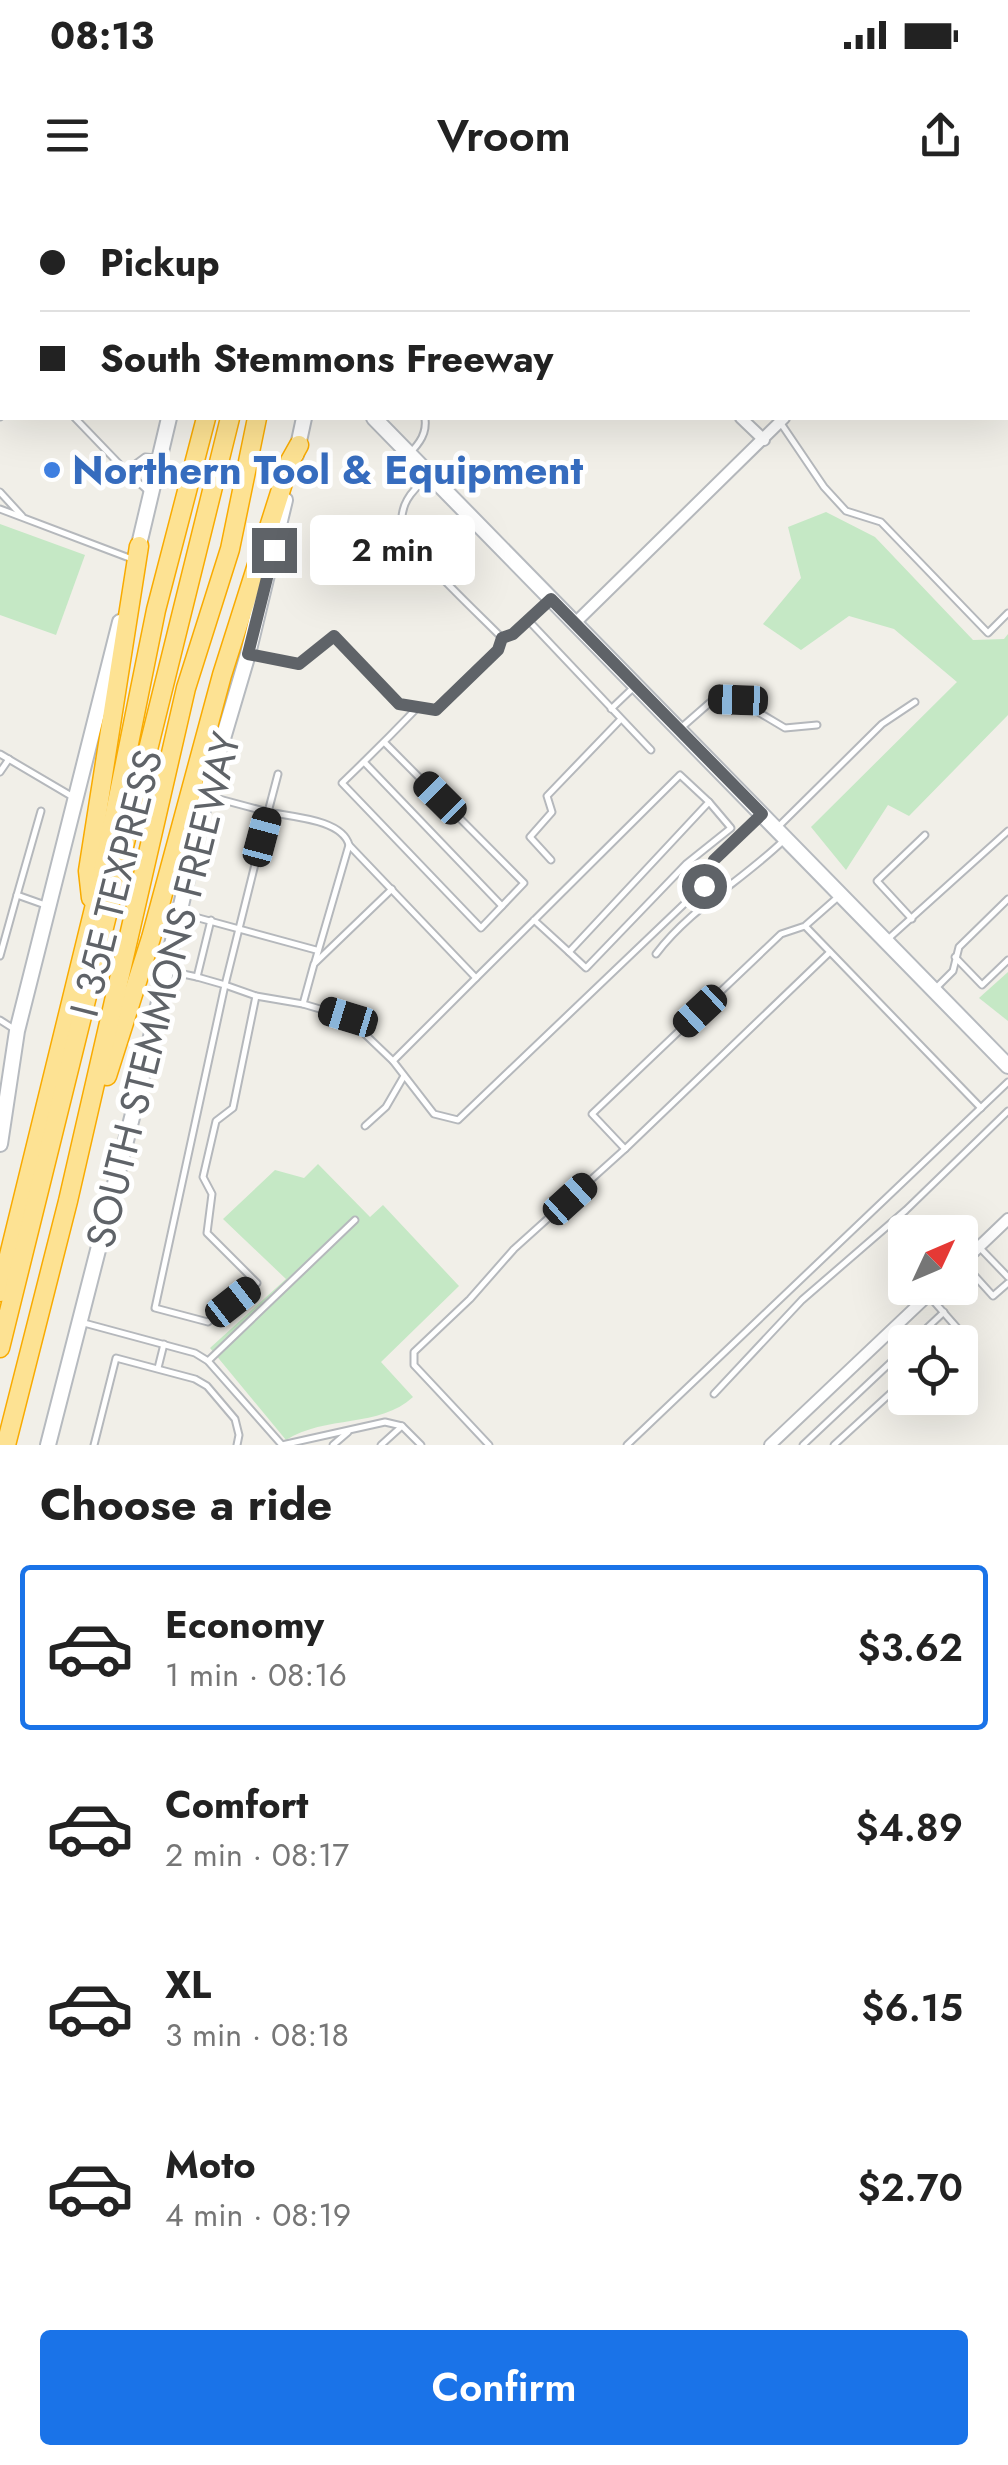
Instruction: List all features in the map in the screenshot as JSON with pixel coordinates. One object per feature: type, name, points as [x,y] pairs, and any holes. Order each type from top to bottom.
[{"type":"highway","points":[[0,1292],[93,914],[142,673],[205,420]]},
{"type":"highway","name":"I 35E TEXPRESS","points":[[0,1348],[230,420]]},
{"type":"highway","name":"SOUTH STEMMONS FREEWAY","points":[[6,1445],[68,1200],[186,688],[230,549],[257,420]]},
{"type":"highway","points":[[68,1200],[151,938],[222,674],[290,461],[299,445]]},
{"type":"highway","points":[[93,914],[88,871],[137,552]]},
{"type":"main road","points":[[0,1144],[17,1030],[169,420]]},
{"type":"main road","name":"SOUTH STEMMONS FREEWAY","points":[[48,1445],[206,796],[248,654],[304,420]]},
{"type":"main road","points":[[376,420],[1008,1066]]},
{"type":"street","points":[[743,420],[764,440]]},
{"type":"street","points":[[576,624],[782,420]]},
{"type":"street","points":[[979,1246],[1008,1219]]},
{"type":"street","points":[[775,1444],[918,1305]]},
{"type":"lane","points":[[77,420],[151,494]]},
{"type":"lane","points":[[409,454],[426,429],[424,420]]},
{"type":"lane","points":[[782,420],[824,487],[846,511],[882,522],[988,632],[1008,614]]},
{"type":"lane","points":[[126,470],[145,457],[160,458]]},
{"type":"lane","points":[[430,475],[410,494],[402,510],[406,538],[502,638]]},
{"type":"lane","points":[[0,492],[25,519]]},
{"type":"lane","points":[[0,509],[137,552]]},
{"type":"lane","points":[[502,638],[513,634],[551,599]]},
{"type":"lane","points":[[528,620],[652,750]]},
{"type":"lane","points":[[248,654],[299,664],[334,636],[399,704],[436,710],[498,650],[502,638]]},
{"type":"lane","points":[[611,709],[636,685]]},
{"type":"lane","points":[[679,730],[714,699],[738,700],[785,728],[818,725]]},
{"type":"lane","points":[[656,954],[706,902],[760,863],[812,790],[882,724],[915,702]]},
{"type":"lane","points":[[384,742],[524,883],[481,928],[342,784],[418,707]]},
{"type":"lane","points":[[551,860],[530,838],[552,812],[548,796],[621,719]]},
{"type":"lane","points":[[0,754],[76,798]]},
{"type":"lane","points":[[0,772],[8,758]]},
{"type":"lane","points":[[364,762],[502,906]]},
{"type":"lane","points":[[256,996],[232,1108],[216,1121],[203,1178],[212,1194],[207,1233],[258,1283],[208,1322],[154,1308],[239,927],[278,774]]},
{"type":"lane","points":[[393,1061],[534,920],[680,775],[731,828],[686,864],[586,968],[534,920]]},
{"type":"lane","points":[[206,796],[332,826],[348,837],[350,845],[476,978]]},
{"type":"lane","points":[[568,952],[709,802]]},
{"type":"lane","points":[[0,956],[41,811]]},
{"type":"lane","points":[[166,970],[348,1017],[393,1061],[434,1114],[458,1120],[704,886],[714,860],[762,814]]},
{"type":"lane","points":[[886,941],[1008,831]]},
{"type":"lane","points":[[912,919],[878,881],[925,836]]},
{"type":"lane","points":[[303,1004],[350,845]]},
{"type":"lane","points":[[314,964],[392,889]]},
{"type":"lane","points":[[625,1149],[592,1114],[782,934],[806,926],[840,894]]},
{"type":"lane","points":[[17,895],[48,906]]},
{"type":"lane","points":[[934,990],[953,970],[963,942],[1008,901]]},
{"type":"lane","points":[[179,912],[316,950]]},
{"type":"lane","points":[[197,977],[211,920]]},
{"type":"lane","points":[[806,926],[981,1108]]},
{"type":"lane","points":[[490,1445],[414,1365],[414,1352],[470,1299],[514,1249],[625,1149],[830,952]]},
{"type":"lane","points":[[955,957],[982,985],[1008,960]]},
{"type":"lane","points":[[0,1020],[17,1030]]},
{"type":"lane","points":[[365,1126],[386,1107],[404,1076]]},
{"type":"lane","points":[[627,1445],[1008,1082]]},
{"type":"lane","points":[[714,1394],[802,1300],[906,1210],[1008,1111]]},
{"type":"lane","points":[[208,1362],[355,1220]]},
{"type":"lane","points":[[978,1281],[993,1296],[1008,1280],[979,1246]]},
{"type":"lane","points":[[940,1305],[955,1325]]},
{"type":"lane","points":[[930,1325],[944,1312]]},
{"type":"lane","points":[[80,1322],[194,1352],[208,1362],[282,1445],[385,1422],[402,1426],[421,1445]]},
{"type":"lane","points":[[158,1368],[164,1344]]},
{"type":"lane","points":[[94,1445],[116,1358],[195,1378],[207,1386],[239,1427],[237,1445]]},
{"type":"lane","points":[[803,1445],[888,1365]]},
{"type":"lane","points":[[834,1445],[888,1396]]},
{"type":"lane","points":[[232,1414],[244,1404]]},
{"type":"lane","points":[[381,1445],[402,1426]]},
{"type":"lane","points":[[333,1445],[350,1430]]},
{"type":"green space","points":[[826,512],[875,537],[973,640],[1004,639],[1008,634],[1008,715],[909,816],[888,805],[846,870],[811,827],[957,682],[894,629],[849,616],[801,650],[763,624],[801,578],[788,527]]},
{"type":"green space","points":[[0,524],[85,555],[56,635],[0,615]]},
{"type":"green space","points":[[1008,972],[1008,1021],[979,998]]},
{"type":"green space","points":[[318,1164],[370,1217],[383,1205],[459,1286],[381,1362],[413,1397],[385,1413],[318,1427],[286,1440],[210,1348],[286,1279],[223,1219],[275,1170],[304,1178]]},
{"type":"place","name":"Northern Tool & Equipment","points":[[52,470]]},
{"type":"route","points":[[274,550],[248,654],[299,664],[334,636],[399,704],[436,710],[498,650],[502,638],[513,634],[551,599],[762,814],[714,860],[704,886]]}]
